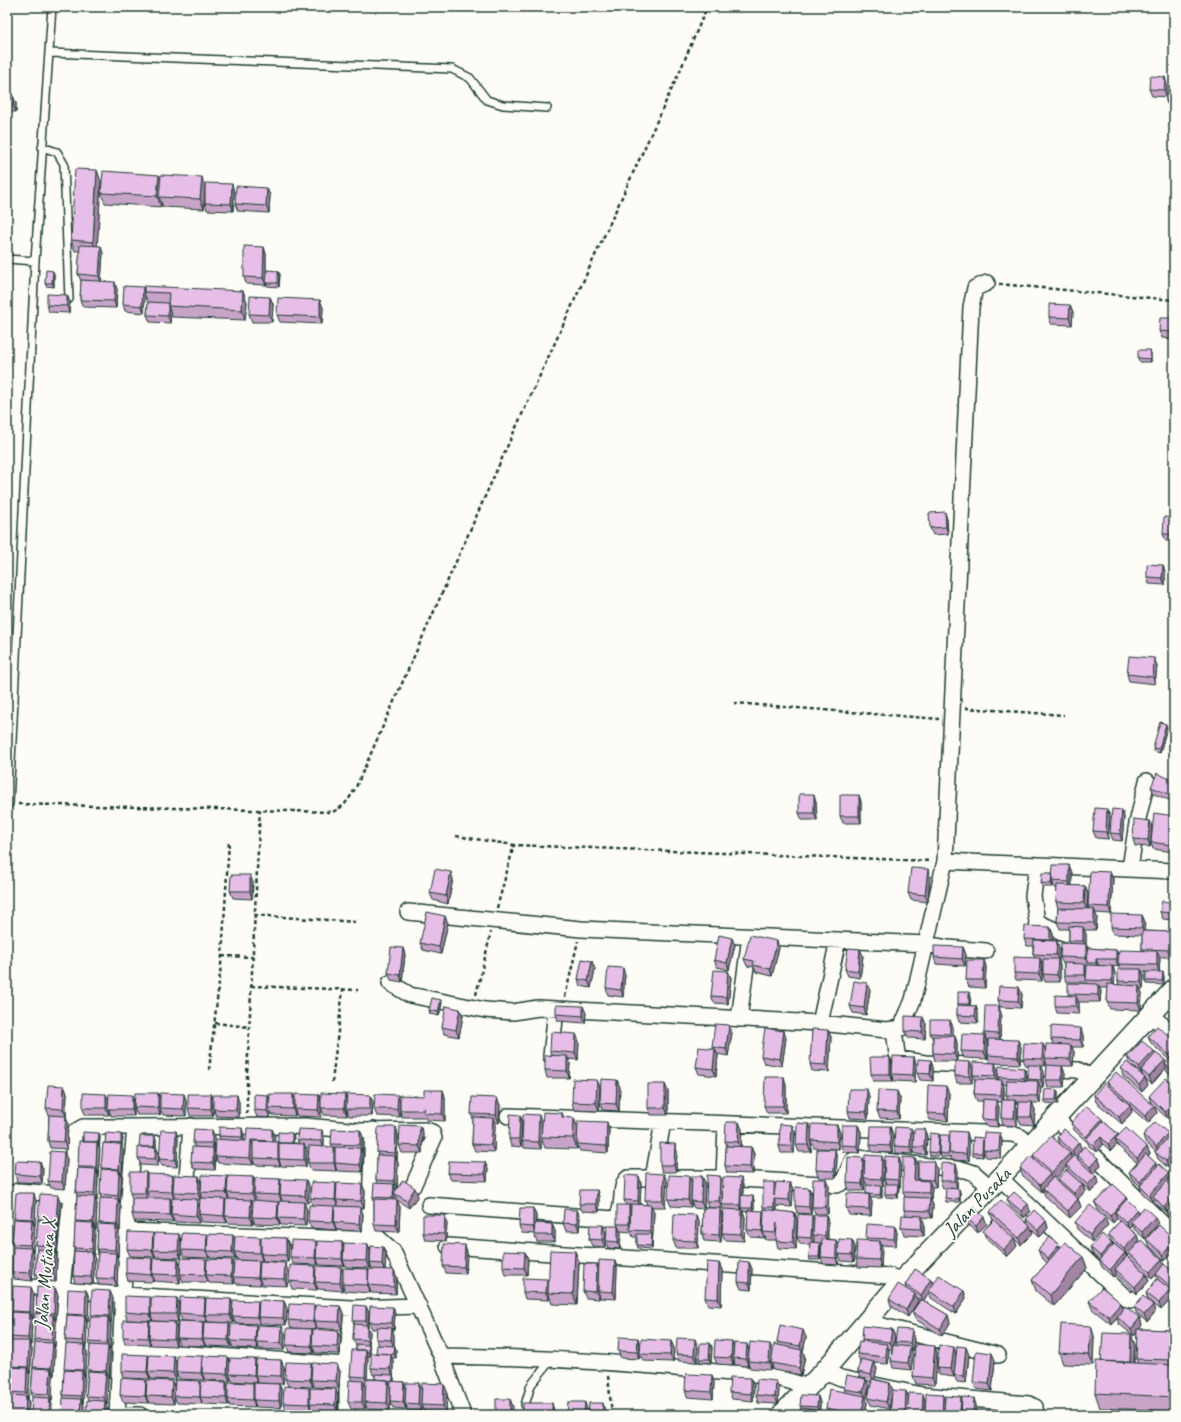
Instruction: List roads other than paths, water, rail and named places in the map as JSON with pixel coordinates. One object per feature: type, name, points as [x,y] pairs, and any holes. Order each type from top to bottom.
[{"type":"street","points":[[390,983],[410,995],[485,1010],[513,1012],[538,1008],[820,1023],[894,1030],[901,1028],[914,1000],[945,861],[971,307],[975,288],[987,283]]},
{"type":"street","points":[[1130,868],[1137,823],[1147,781]]},
{"type":"street","points":[[945,861],[1174,871]]},
{"type":"street","points":[[1037,865],[1033,896],[1037,922],[1064,934]]},
{"type":"street","points":[[408,912],[581,929],[927,944],[948,948],[986,950]]},
{"type":"street","points":[[739,1019],[750,936]]},
{"type":"street","points":[[820,1023],[838,940]]},
{"type":"street","name":"Jalan Pusaka","points":[[781,1415],[824,1371],[902,1280],[1029,1147],[1174,989]]},
{"type":"street","points":[[551,1056],[559,1010]]},
{"type":"street","points":[[1150,1015],[1174,1034]]},
{"type":"street","points":[[894,1030],[895,1045],[900,1059],[925,1062],[1078,1070],[1092,1078]]},
{"type":"street","points":[[508,1116],[1012,1134],[1021,1137],[1029,1147]]},
{"type":"street","points":[[1056,1118],[1117,1187],[1174,1235]]},
{"type":"street","points":[[653,1178],[663,1122]]},
{"type":"street","points":[[724,1178],[726,1124]]},
{"type":"street","points":[[191,1126],[180,1177],[203,1178]]},
{"type":"street","points":[[117,1415],[119,1349],[126,1231],[138,1174],[135,1127],[305,1126],[373,1130],[419,1129],[432,1132],[434,1138],[433,1142],[413,1186]]},
{"type":"street","name":"Jalan Mutiara X","points":[[57,1415],[62,1290],[72,1195],[74,1136],[76,1131],[83,1127],[135,1127]]},
{"type":"street","points":[[373,1130],[369,1227],[380,1240],[394,1251],[419,1306],[446,1356],[462,1412],[461,1415]]},
{"type":"street","points":[[430,1205],[614,1219],[619,1214],[625,1180],[653,1178],[724,1178],[836,1186],[843,1182],[852,1161],[858,1158],[965,1170],[995,1183],[1126,1299],[1131,1300],[1140,1297],[1174,1259]]},
{"type":"street","points":[[355,1184],[371,1185]]},
{"type":"street","points":[[7,1273],[12,1194],[18,1191],[72,1195]]},
{"type":"street","points":[[126,1231],[380,1240]]},
{"type":"street","points":[[448,1246],[888,1276],[902,1280]]},
{"type":"street","points":[[7,1285],[123,1295],[352,1308],[419,1306]]},
{"type":"street","points":[[347,1415],[346,1365],[352,1308]]},
{"type":"street","points":[[867,1322],[998,1355]]},
{"type":"street","points":[[119,1349],[346,1365]]},
{"type":"street","points":[[446,1356],[475,1356],[606,1363],[766,1377],[795,1382],[808,1387]]},
{"type":"street","points":[[824,1371],[841,1378],[922,1395],[1029,1404],[1035,1406],[1036,1415]]},
{"type":"street","points":[[122,1415],[140,1415]]},
{"type":"lane","points":[[8,804],[35,261],[52,7]]},
{"type":"lane","points":[[50,53],[452,69],[470,78],[487,100],[503,105],[547,108]]},
{"type":"lane","points":[[42,147],[57,152],[64,164],[69,299]]},
{"type":"lane","points":[[7,259],[35,261]]},
{"type":"lane","points":[[525,1405],[531,1385],[551,1360]]}]
